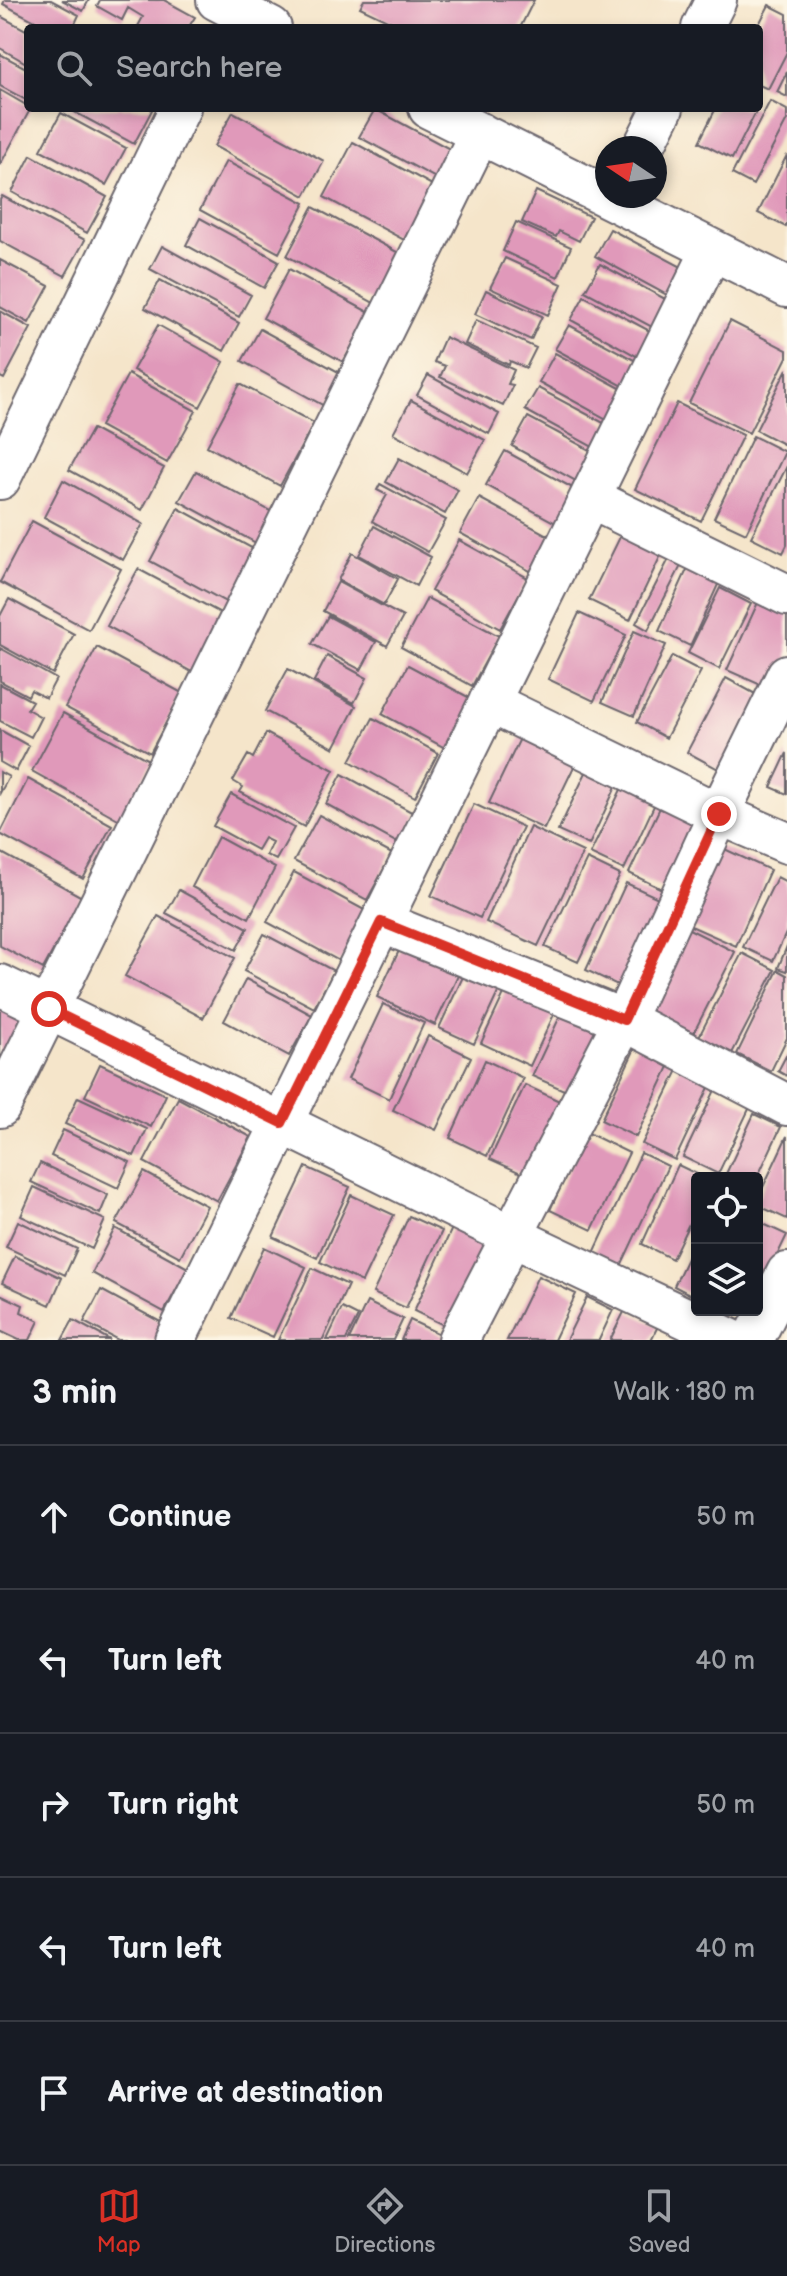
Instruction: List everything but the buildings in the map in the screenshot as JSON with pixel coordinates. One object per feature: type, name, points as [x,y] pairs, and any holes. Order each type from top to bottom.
[{"type":"street","points":[[704,24],[716,0]]},
{"type":"street","points":[[221,12],[258,24]]},
{"type":"street","points":[[0,479],[178,112]]},
{"type":"street","points":[[437,112],[595,188]]},
{"type":"street","points":[[649,136],[661,112]]},
{"type":"street","points":[[0,1107],[480,133]]},
{"type":"street","points":[[635,208],[787,287]]},
{"type":"street","points":[[175,1340],[712,250]]},
{"type":"street","points":[[590,498],[787,595]]},
{"type":"street","points":[[458,1340],[624,1020],[787,675]]},
{"type":"street","points":[[489,702],[719,814],[787,843]]},
{"type":"street","points":[[381,922],[624,1020],[787,1105]]},
{"type":"street","points":[[0,985],[732,1340]]},
{"type":"street","points":[[753,1340],[787,1273]]},
{"type":"route","points":[[49,1009],[282,1123],[381,922],[624,1020],[719,814]]}]
